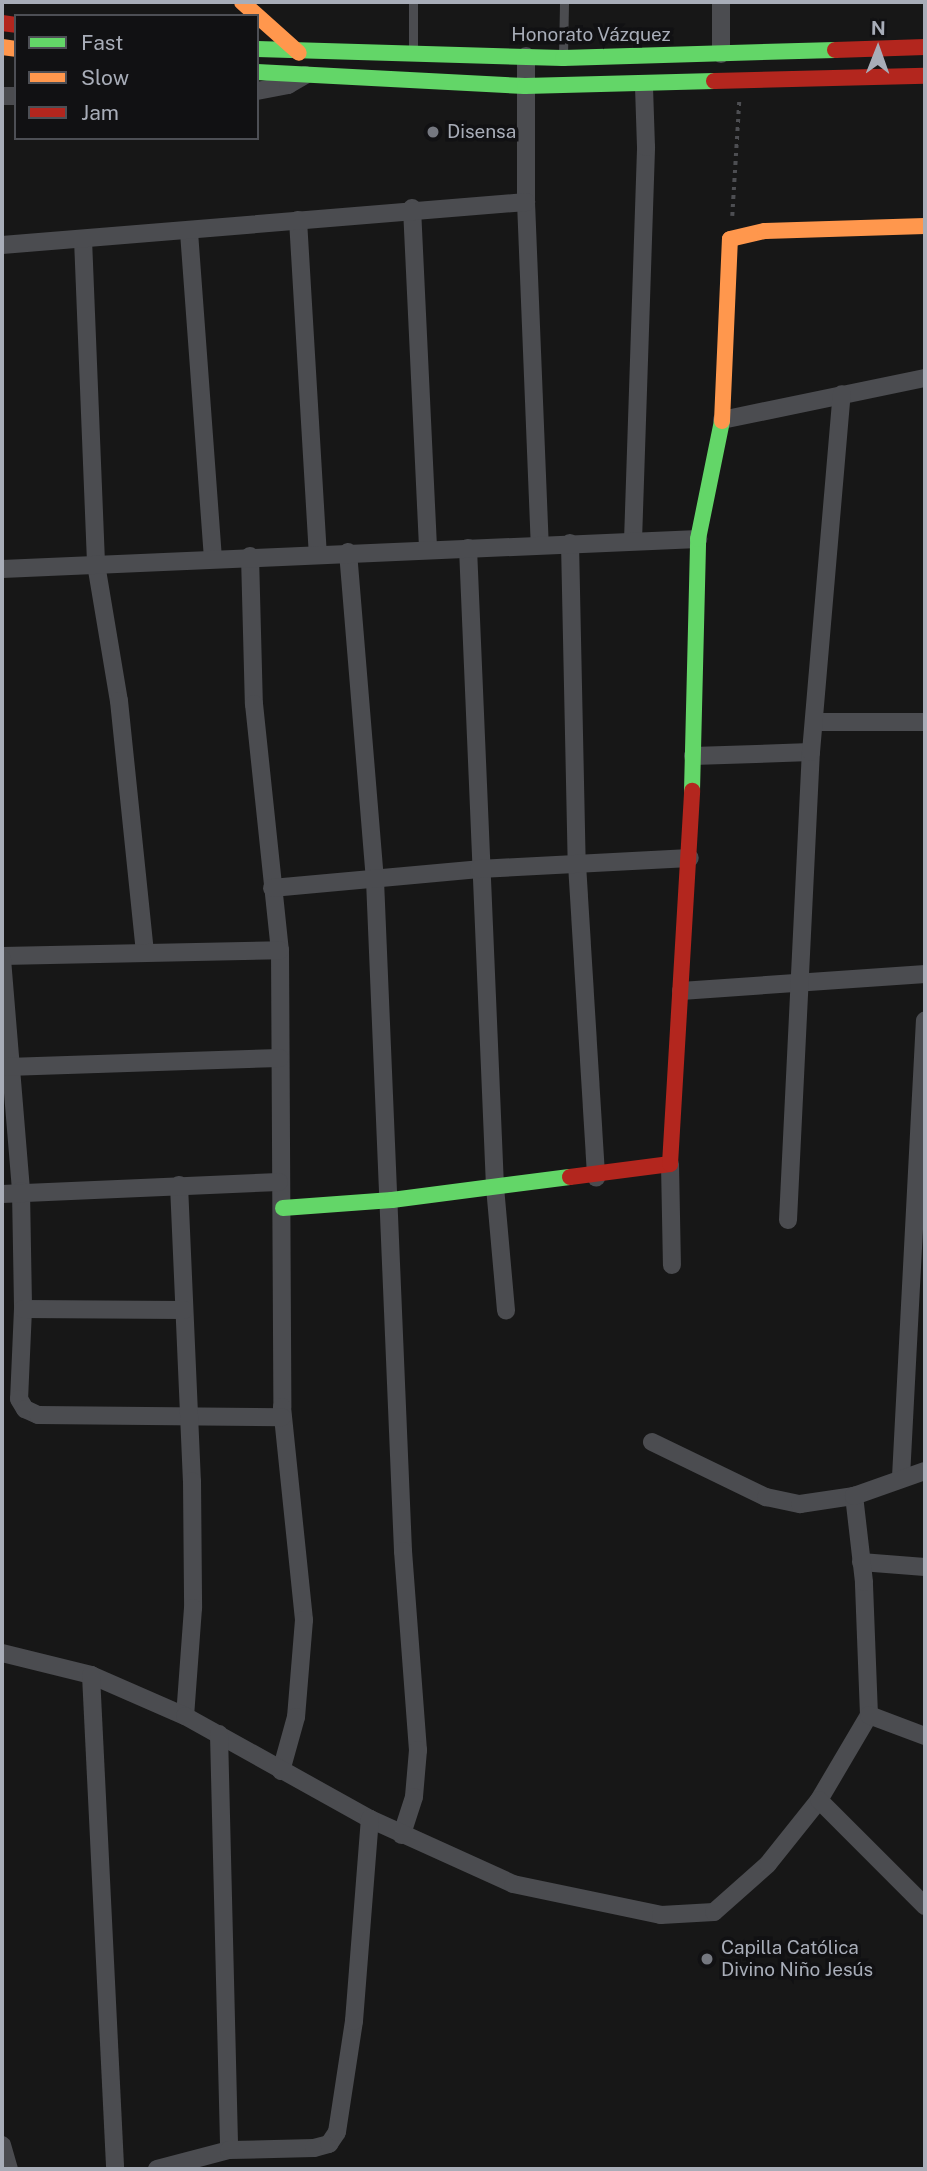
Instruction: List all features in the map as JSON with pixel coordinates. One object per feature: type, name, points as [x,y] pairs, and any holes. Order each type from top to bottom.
[{"type":"street","points":[[242,2],[255,14]]},
{"type":"street","points":[[720,2],[721,54]]},
{"type":"street","points":[[259,18],[299,54],[306,77]]},
{"type":"street","name":"Honorato Vázquez","points":[[259,49],[299,54],[563,58],[925,47]]},
{"type":"street","points":[[526,56],[526,202],[540,545]]},
{"type":"street","points":[[259,72],[306,77],[525,86],[644,86],[925,76]]},
{"type":"street","points":[[259,90],[306,77]]},
{"type":"street","points":[[633,541],[646,147],[644,86]]},
{"type":"street","points":[[2,244],[189,232],[412,208],[526,202]]},
{"type":"street","points":[[412,208],[428,549]]},
{"type":"street","points":[[298,220],[318,553]]},
{"type":"street","points":[[672,1265],[670,1164],[690,858],[698,539],[722,420],[730,239],[765,231],[925,226]]},
{"type":"street","points":[[189,232],[213,558]]},
{"type":"street","points":[[83,239],[96,564],[119,701],[145,953]]},
{"type":"street","points":[[722,420],[925,378]]},
{"type":"street","points":[[789,1220],[811,752],[842,394]]},
{"type":"street","points":[[2,569],[318,553],[698,539]]},
{"type":"street","points":[[570,543],[578,864],[596,1177]]},
{"type":"street","points":[[468,548],[479,869],[495,1187],[506,1311]]},
{"type":"street","points":[[348,552],[375,880],[392,1200],[403,1551],[418,1750],[414,1797],[402,1835]]},
{"type":"street","points":[[250,556],[254,704],[279,950],[279,1182],[283,1208],[282,1417],[304,1620],[296,1717],[281,1771]]},
{"type":"street","points":[[814,722],[925,722]]},
{"type":"street","points":[[693,756],[811,752]]},
{"type":"street","points":[[272,888],[479,869],[690,858]]},
{"type":"street","points":[[279,950],[2,957],[8,1067],[21,1191],[23,1309],[19,1399],[25,1409],[38,1415],[188,1419],[282,1417]]},
{"type":"street","points":[[681,991],[925,974]]},
{"type":"street","points":[[901,1477],[925,1021]]},
{"type":"street","points":[[8,1067],[280,1058]]},
{"type":"street","points":[[283,1208],[392,1200],[596,1177],[670,1164]]},
{"type":"street","points":[[2,1195],[21,1191],[279,1182]]},
{"type":"street","points":[[179,1185],[193,1608],[185,1716]]},
{"type":"street","points":[[23,1309],[184,1310]]},
{"type":"street","points":[[652,1442],[766,1497],[800,1504],[854,1496],[901,1477],[925,1471]]},
{"type":"street","points":[[2,1653],[91,1675],[185,1716],[370,1819],[513,1884],[661,1915],[714,1912],[768,1864],[819,1800],[869,1715],[861,1562],[854,1496]]},
{"type":"street","points":[[861,1562],[925,1567]]},
{"type":"street","points":[[91,1675],[115,2169]]},
{"type":"street","points":[[869,1715],[925,1736]]},
{"type":"street","points":[[219,1734],[229,2150]]},
{"type":"street","points":[[819,1800],[925,1906]]},
{"type":"street","points":[[157,2169],[229,2150],[314,2148],[329,2144],[337,2132],[354,2021],[370,1819]]},
{"type":"street","points":[[2,2146],[9,2169]]},
{"type":"lane","points":[[412,2],[413,55]]},
{"type":"lane","points":[[563,58],[564,2]]},
{"type":"path","points":[[730,239],[740,83]]},
{"type":"traffic: fast","points":[[259,49],[563,58],[835,50]]},
{"type":"traffic: fast","points":[[259,72],[525,86],[714,81]]},
{"type":"traffic: fast","points":[[692,791],[698,539],[722,421]]},
{"type":"traffic: fast","points":[[283,1208],[392,1200],[570,1177]]},
{"type":"traffic: slow","points":[[242,2],[255,14]]},
{"type":"traffic: slow","points":[[259,17],[299,53]]},
{"type":"traffic: slow","points":[[2,47],[14,49]]},
{"type":"traffic: slow","points":[[722,421],[730,239],[765,231],[925,226]]},
{"type":"traffic: jam","points":[[2,23],[14,25]]},
{"type":"traffic: jam","points":[[835,50],[925,47]]},
{"type":"traffic: jam","points":[[714,81],[925,76]]},
{"type":"traffic: jam","points":[[570,1177],[670,1164],[692,791]]},
{"type":"place","name":"Disensa","points":[[433,132]]},
{"type":"place","name":"Capilla Católica Divino Niño Jesús","points":[[707,1959]]}]
